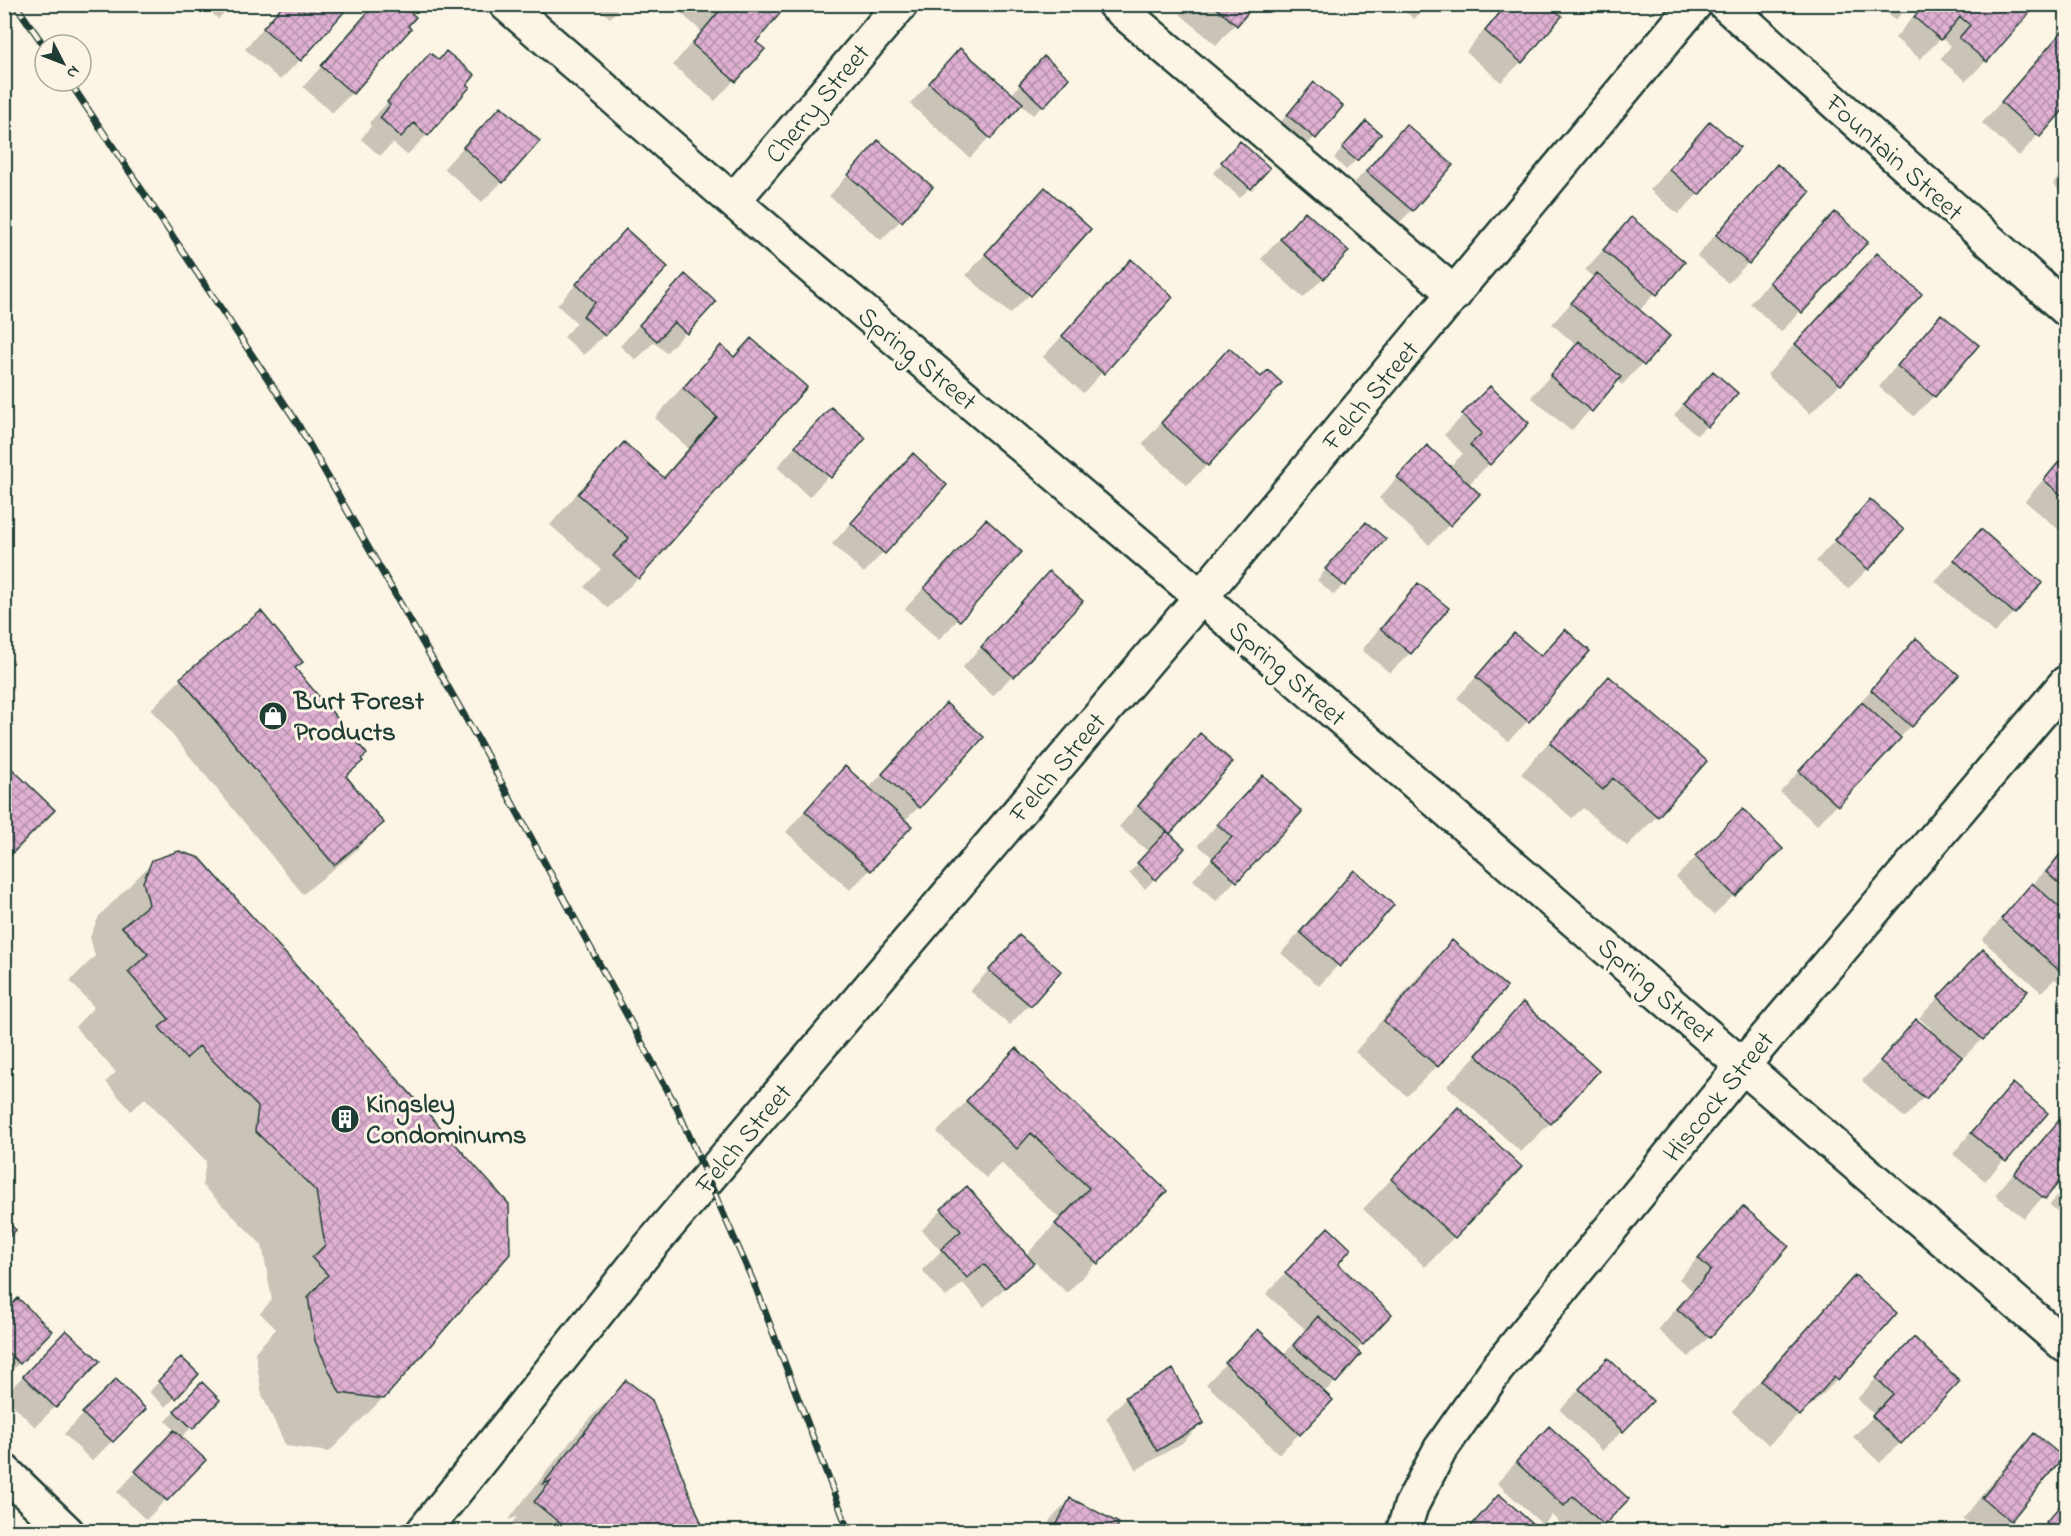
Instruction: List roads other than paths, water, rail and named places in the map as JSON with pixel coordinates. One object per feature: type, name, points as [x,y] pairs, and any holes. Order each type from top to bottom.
[{"type":"street","name":"Spring Street","points":[[506,4],[733,201],[1201,597],[2067,1346]]},
{"type":"street","name":"Cherry Street","points":[[733,201],[901,4]]},
{"type":"street","points":[[1114,4],[1455,294]]},
{"type":"street","name":"Felch Street","points":[[423,1532],[647,1250],[1201,597],[1695,4]]},
{"type":"street","name":"Fountain Street","points":[[1725,4],[2067,309]]},
{"type":"street","name":"Hiscock Street","points":[[1403,1532],[1411,1506],[1440,1450],[1496,1370],[1743,1065],[2067,683]]},
{"type":"street","points":[[4,1471],[67,1532]]},
{"type":"railway","points":[[15,4],[35,33]]},
{"type":"railway","points":[[77,93],[296,421],[480,743],[676,1106],[756,1288],[849,1532]]},
{"type":"place","name":"Burt Forest Products","points":[[273,716]]},
{"type":"place","name":"Kingsley Condominums","points":[[345,1119]]}]
